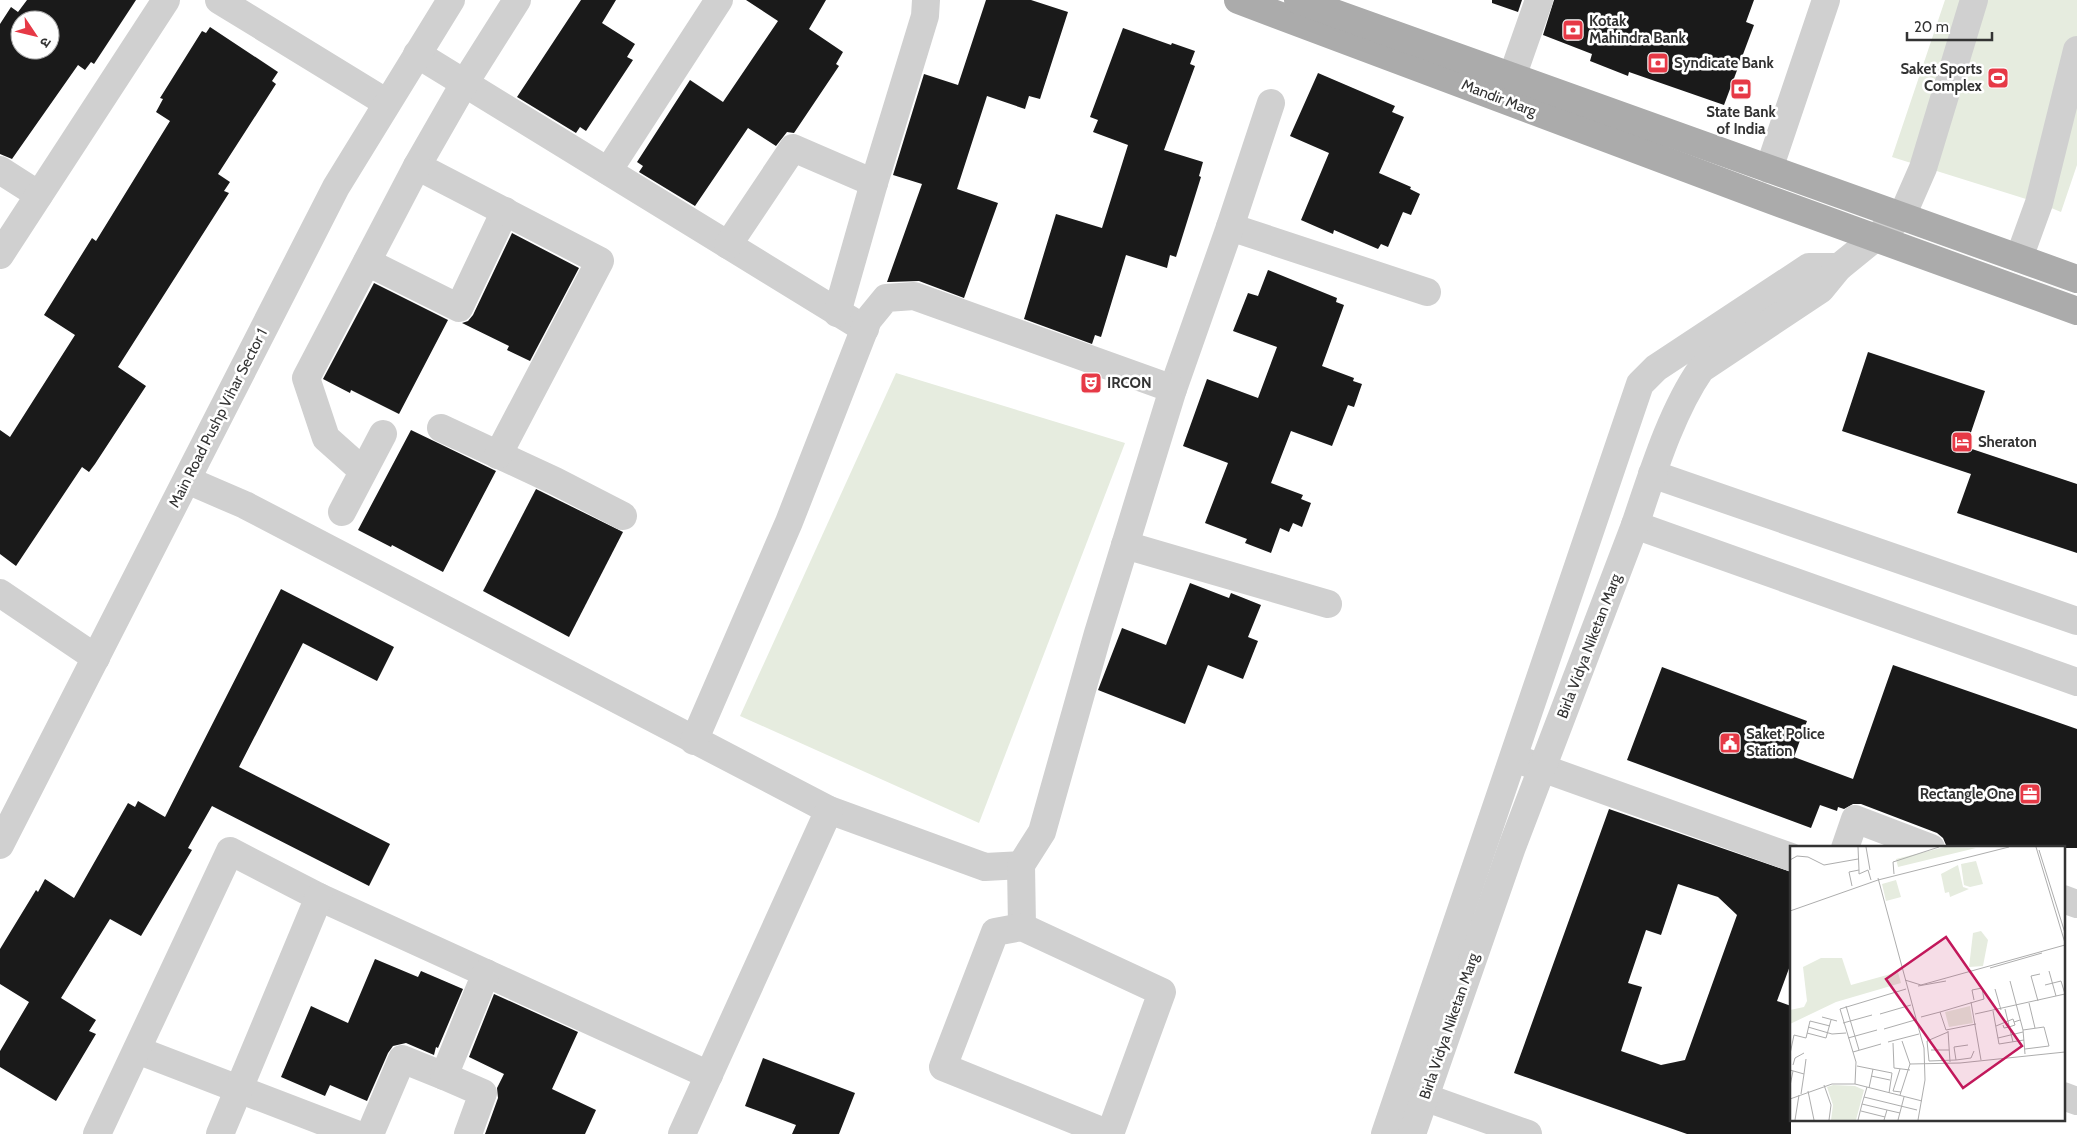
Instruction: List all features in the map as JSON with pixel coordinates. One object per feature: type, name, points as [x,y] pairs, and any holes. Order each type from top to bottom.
[{"type":"main road","name":"Mandir Marg","points":[[1238,0],[1760,196],[2077,311]]},
{"type":"main road","name":"Mandir Marg","points":[[1298,0],[2077,278]]},
{"type":"street","points":[[0,255],[166,0]]},
{"type":"street","points":[[219,0],[387,103]]},
{"type":"street","name":"Main Road Pushp Vihar Sector 1","points":[[0,845],[336,186],[451,0]]},
{"type":"street","points":[[363,471],[326,438],[306,378],[417,166],[464,84],[517,0]]},
{"type":"street","points":[[608,171],[718,0]]},
{"type":"street","points":[[837,313],[924,16],[926,0]]},
{"type":"street","points":[[1512,77],[1539,0]]},
{"type":"street","points":[[1769,169],[1826,0]]},
{"type":"street","points":[[1902,216],[1923,168],[1974,0]]},
{"type":"street","points":[[2019,258],[2039,203],[2077,50]]},
{"type":"street","points":[[417,54],[865,329]]},
{"type":"street","points":[[1022,927],[1021,865],[1042,832],[1098,632],[1173,389],[1271,104]]},
{"type":"street","points":[[728,245],[793,148],[874,182]]},
{"type":"street","points":[[417,166],[600,261],[498,455]]},
{"type":"street","points":[[0,170],[39,195]]},
{"type":"street","points":[[367,262],[459,308],[505,211]]},
{"type":"street","name":"Birla Vidya Niketan Marg","points":[[1412,1134],[1412,1094],[1512,847],[1635,525],[1652,474],[1687,389],[1701,369],[1821,290],[1839,267],[1902,216]]},
{"type":"street","points":[[1230,227],[1427,292]]},
{"type":"street","points":[[1385,1134],[1412,1094],[1421,1025],[1640,384],[1656,368],[1809,267],[1839,267]]},
{"type":"street","points":[[694,741],[789,522],[868,320],[886,298],[914,296],[1173,389]]},
{"type":"street","points":[[441,428],[555,481],[623,516]]},
{"type":"street","points":[[342,512],[383,434]]},
{"type":"street","points":[[1652,474],[2077,621]]},
{"type":"street","points":[[186,480],[245,505],[829,810],[984,867],[1021,865]]},
{"type":"street","points":[[1635,525],[2077,682]]},
{"type":"street","points":[[1125,545],[1328,604]]},
{"type":"street","points":[[0,593],[96,658]]},
{"type":"street","points":[[1511,758],[1790,857]]},
{"type":"street","points":[[682,1134],[829,810]]},
{"type":"street","points":[[1846,846],[1855,818],[1926,846]]},
{"type":"street","points":[[97,1134],[230,852],[319,897],[709,1075]]},
{"type":"street","points":[[220,1134],[319,897]]},
{"type":"street","points":[[2064,899],[2077,904]]},
{"type":"street","points":[[1022,927],[1162,992],[1110,1134],[943,1067],[995,932],[1022,927]]},
{"type":"street","points":[[444,1076],[486,973]]},
{"type":"street","points":[[137,1050],[356,1134]]},
{"type":"street","points":[[370,1134],[402,1059],[483,1093],[468,1134]]},
{"type":"street","points":[[1412,1094],[1528,1134]]},
{"type":"street","points":[[2064,1096],[2077,1101]]},
{"type":"shaded area","name":"Saket Sports Complex","points":[[1945,0],[2077,0],[2077,165],[2061,212],[2039,203],[1892,157]]},
{"type":"shaded area","points":[[896,373],[1125,443],[979,823],[740,716]]},
{"type":"building","points":[[27,0],[136,0],[94,64],[91,62],[85,70],[78,65],[12,159],[0,154],[0,24],[11,7],[15,10],[10,10],[10,60],[60,60],[60,10],[20,10]]},
{"type":"building","points":[[581,0],[616,0],[602,23],[635,44],[627,57],[633,60],[586,131],[580,127],[576,133],[517,97]]},
{"type":"building","points":[[746,0],[826,0],[809,29],[843,52],[836,64],[839,66],[794,133],[787,132],[776,146],[748,128],[695,206],[639,172],[643,166],[637,162],[690,80],[723,102],[778,21]]},
{"type":"building","points":[[986,0],[1031,0],[1068,12],[1040,99],[1029,96],[1025,109],[987,96],[957,189],[998,203],[964,298],[919,281],[887,282],[922,184],[893,175],[924,74],[958,85]]},
{"type":"building","points":[[1492,0],[1522,0],[1518,12],[1492,3]]},
{"type":"building","points":[[1554,0],[1754,0],[1746,22],[1754,25],[1724,105],[1629,72],[1628,76],[1590,61],[1592,54],[1543,35]]},
{"type":"building","points":[[210,27],[278,72],[272,81],[276,84],[218,174],[230,182],[224,191],[229,193],[118,367],[146,386],[89,472],[82,467],[16,566],[0,554],[0,430],[10,437],[75,335],[44,315],[92,238],[96,241],[170,121],[156,112],[163,99],[160,98],[202,31],[206,33]]},
{"type":"building","points":[[1123,28],[1171,45],[1172,43],[1195,51],[1190,64],[1195,66],[1164,150],[1203,162],[1199,176],[1201,177],[1176,257],[1170,255],[1167,268],[1126,255],[1101,337],[1095,335],[1092,344],[1024,319],[1056,214],[1102,228],[1128,145],[1093,132],[1098,120],[1090,117]]},
{"type":"building","points":[[1318,73],[1395,106],[1392,112],[1404,117],[1379,173],[1411,187],[1410,189],[1420,194],[1411,215],[1403,212],[1388,247],[1381,244],[1378,249],[1334,230],[1333,234],[1301,220],[1329,153],[1290,136]]},
{"type":"building","points":[[512,233],[579,268],[530,361],[507,350],[509,346],[462,323],[468,321],[473,315]]},
{"type":"building","points":[[1268,270],[1337,298],[1336,302],[1344,305],[1322,366],[1354,378],[1353,381],[1362,384],[1354,407],[1348,405],[1332,446],[1291,431],[1271,483],[1303,495],[1301,499],[1311,503],[1302,527],[1293,523],[1289,532],[1280,528],[1271,553],[1245,543],[1247,539],[1205,523],[1228,463],[1183,446],[1207,379],[1258,398],[1277,347],[1233,331],[1248,293],[1258,296]]},
{"type":"building","points":[[374,283],[448,320],[399,414],[351,390],[350,393],[323,379]]},
{"type":"building","points":[[1868,352],[1985,391],[1966,447],[2077,484],[2077,553],[1957,513],[1971,474],[1842,431]]},
{"type":"building","points":[[411,430],[496,471],[443,572],[392,545],[391,547],[358,530]]},
{"type":"building","points":[[536,489],[623,532],[569,637],[483,591]]},
{"type":"building","points":[[1190,583],[1229,598],[1231,593],[1261,605],[1248,637],[1258,641],[1243,679],[1208,665],[1185,724],[1098,690],[1122,628],[1166,645]]},
{"type":"building","points":[[281,589],[394,647],[377,681],[303,643],[239,767],[390,844],[369,886],[212,806],[188,848],[192,850],[141,936],[110,919],[61,998],[96,1020],[89,1031],[96,1034],[56,1101],[0,1067],[0,1051],[29,1002],[0,984],[0,949],[36,890],[38,892],[45,879],[74,898],[128,803],[135,807],[138,801],[165,817]]},
{"type":"building","points":[[1893,665],[2077,729],[2077,848],[2064,848],[2064,846],[1948,846],[1937,833],[1861,804],[1853,804],[1844,809],[1838,807],[1837,811],[1820,805],[1811,828],[1627,760],[1662,667],[1807,721],[1794,757],[1853,779]]},
{"type":"building","points":[[1609,809],[1790,872],[1790,966],[1777,1001],[1790,1006],[1791,1134],[1687,1134],[1514,1073]],"holes":[[[1678,884],[1718,897],[1737,915],[1685,1060],[1661,1065],[1621,1051],[1642,987],[1628,983],[1646,930],[1661,935]]]},
{"type":"building","points":[[375,959],[418,977],[421,971],[463,989],[434,1055],[406,1043],[393,1046],[388,1053],[367,1101],[330,1085],[325,1096],[281,1077],[311,1006],[348,1023]]},
{"type":"building","points":[[494,994],[578,1032],[552,1089],[596,1110],[585,1134],[485,1134],[498,1098],[497,1088],[504,1074],[469,1057]]},
{"type":"building","points":[[763,1058],[855,1093],[839,1134],[792,1134],[796,1125],[745,1106]]},
{"type":"place","name":"Kotak Mahindra Bank","points":[[1573,30]]},
{"type":"place","name":"Syndicate Bank","points":[[1658,63]]},
{"type":"place","name":"Saket Sports Complex","points":[[1998,78]]},
{"type":"place","name":"State Bank of India","points":[[1741,89]]},
{"type":"place","name":"IRCON","points":[[1091,383]]},
{"type":"place","name":"Sheraton","points":[[1962,442]]},
{"type":"place","name":"Saket Police Station","points":[[1730,743]]},
{"type":"place","name":"Rectangle One","points":[[2030,794]]}]
